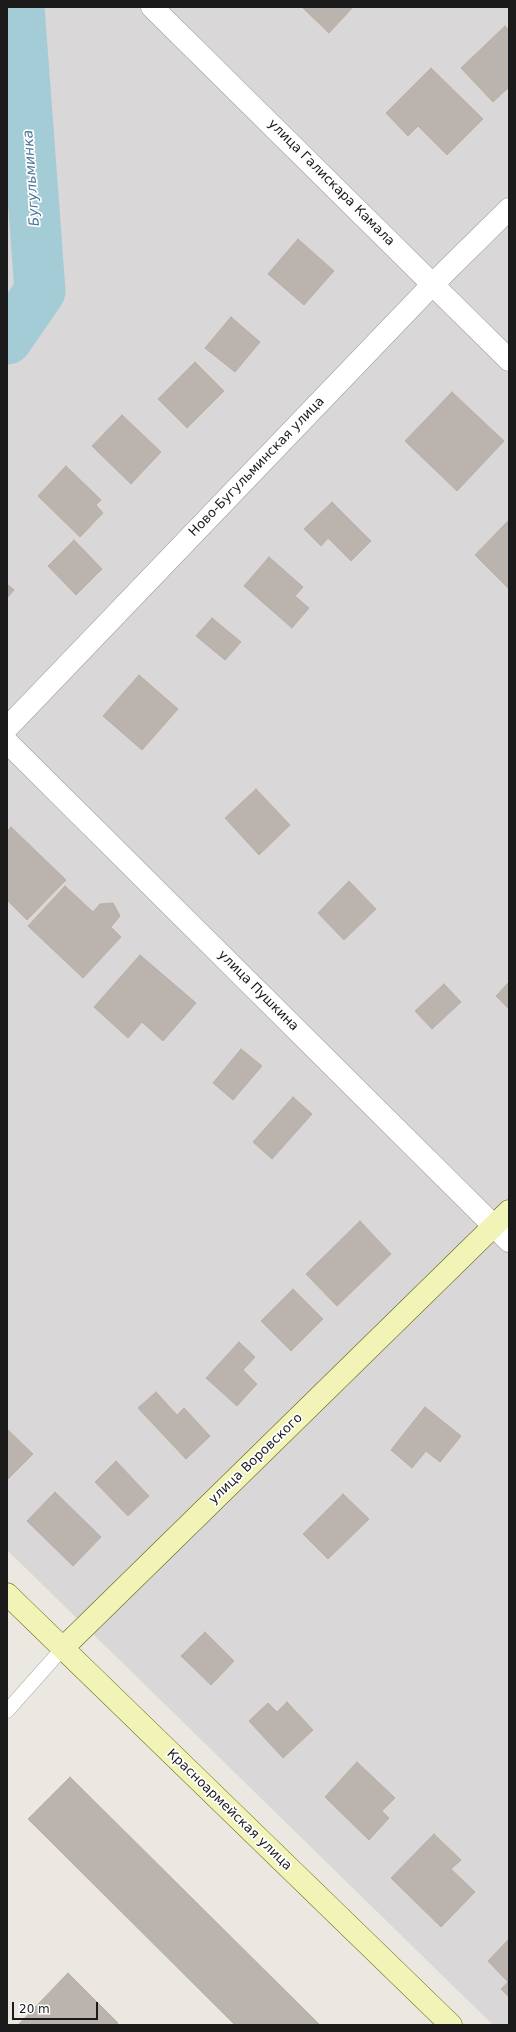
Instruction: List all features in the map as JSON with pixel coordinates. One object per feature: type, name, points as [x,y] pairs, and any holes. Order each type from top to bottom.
[{"type":"street","name":"улица Галискара Камала","points":[[152,7],[509,360]]},
{"type":"street","name":"Ново-Бугульминская улица","points":[[7,728],[433,284],[509,209]]},
{"type":"street","name":"улица Пушкина","points":[[7,742],[509,1241]]},
{"type":"street","name":"улица Воровского","points":[[63,1648],[509,1211]]},
{"type":"street","name":"Красноармейская улица","points":[[7,1594],[451,2025]]},
{"type":"lane","name":"улица Воровского","points":[[7,1712],[63,1648]]},
{"type":"shaded area","points":[[7,7],[509,7],[509,2025],[493,2025],[7,1550]]},
{"type":"building","points":[[302,7],[353,7],[329,33]]},
{"type":"building","points":[[505,26],[509,30],[509,87],[493,102],[461,68]]},
{"type":"building","points":[[431,68],[483,119],[447,155],[418,126],[408,136],[386,113]]},
{"type":"building","points":[[298,239],[334,271],[304,305],[268,274]]},
{"type":"building","points":[[231,317],[260,342],[235,372],[205,348]]},
{"type":"building","points":[[195,362],[224,391],[187,428],[158,399]]},
{"type":"building","points":[[452,392],[504,441],[457,491],[405,441]]},
{"type":"building","points":[[122,415],[161,452],[131,484],[92,446]]},
{"type":"building","points":[[66,466],[101,500],[96,505],[103,513],[80,537],[38,496]]},
{"type":"building","points":[[332,502],[371,541],[351,561],[328,538],[321,546],[304,529]]},
{"type":"building","points":[[509,520],[509,589],[475,555]]},
{"type":"building","points":[[74,540],[102,569],[76,595],[48,566]]},
{"type":"building","points":[[269,557],[303,587],[295,596],[309,608],[292,628],[244,586]]},
{"type":"building","points":[[7,584],[14,590],[7,598]]},
{"type":"building","points":[[212,618],[241,642],[225,660],[196,636]]},
{"type":"building","points":[[139,675],[178,709],[142,750],[103,716]]},
{"type":"building","points":[[256,789],[290,825],[259,855],[225,818]]},
{"type":"building","points":[[11,827],[66,880],[27,920],[7,900],[7,832]]},
{"type":"building","points":[[349,881],[376,909],[344,940],[318,913]]},
{"type":"building","points":[[65,886],[93,912],[100,904],[113,903],[120,916],[111,927],[121,937],[83,978],[28,926]]},
{"type":"building","points":[[140,955],[196,1003],[163,1041],[142,1022],[128,1038],[94,1007]]},
{"type":"building","points":[[509,982],[509,1009],[496,996]]},
{"type":"building","points":[[444,984],[461,1002],[432,1029],[415,1011]]},
{"type":"building","points":[[241,1049],[262,1066],[233,1100],[213,1083]]},
{"type":"building","points":[[293,1097],[312,1114],[272,1159],[253,1142]]},
{"type":"building","points":[[360,1221],[391,1254],[337,1306],[306,1274]]},
{"type":"building","points":[[293,1289],[323,1319],[291,1351],[261,1321]]},
{"type":"building","points":[[239,1342],[255,1357],[243,1370],[257,1384],[237,1406],[206,1378]]},
{"type":"building","points":[[156,1392],[177,1415],[184,1408],[210,1436],[186,1459],[138,1408]]},
{"type":"building","points":[[425,1407],[461,1436],[440,1462],[426,1451],[412,1468],[391,1450]]},
{"type":"building","points":[[7,1429],[33,1454],[7,1480]]},
{"type":"building","points":[[116,1461],[149,1496],[128,1516],[95,1482]]},
{"type":"building","points":[[55,1492],[101,1537],[73,1566],[27,1521]]},
{"type":"building","points":[[343,1494],[369,1519],[328,1559],[303,1534]]},
{"type":"building","points":[[205,1632],[234,1661],[211,1685],[181,1656]]},
{"type":"building","points":[[287,1702],[313,1730],[283,1758],[249,1721],[268,1703],[277,1712]]},
{"type":"building","points":[[357,1762],[395,1798],[382,1811],[389,1818],[369,1840],[325,1797]]},
{"type":"building","points":[[70,1777],[320,2025],[235,2025],[28,1819]]},
{"type":"building","points":[[434,1834],[461,1860],[451,1869],[475,1892],[441,1927],[391,1878]]},
{"type":"building","points":[[509,1939],[509,1997],[501,1989],[508,1982],[488,1961]]},
{"type":"building","points":[[68,1973],[118,2023],[116,2025],[18,2025]]},
{"type":"waterway","name":"Бугульминка","points":[[7,339],[40,291],[19,7]]}]
